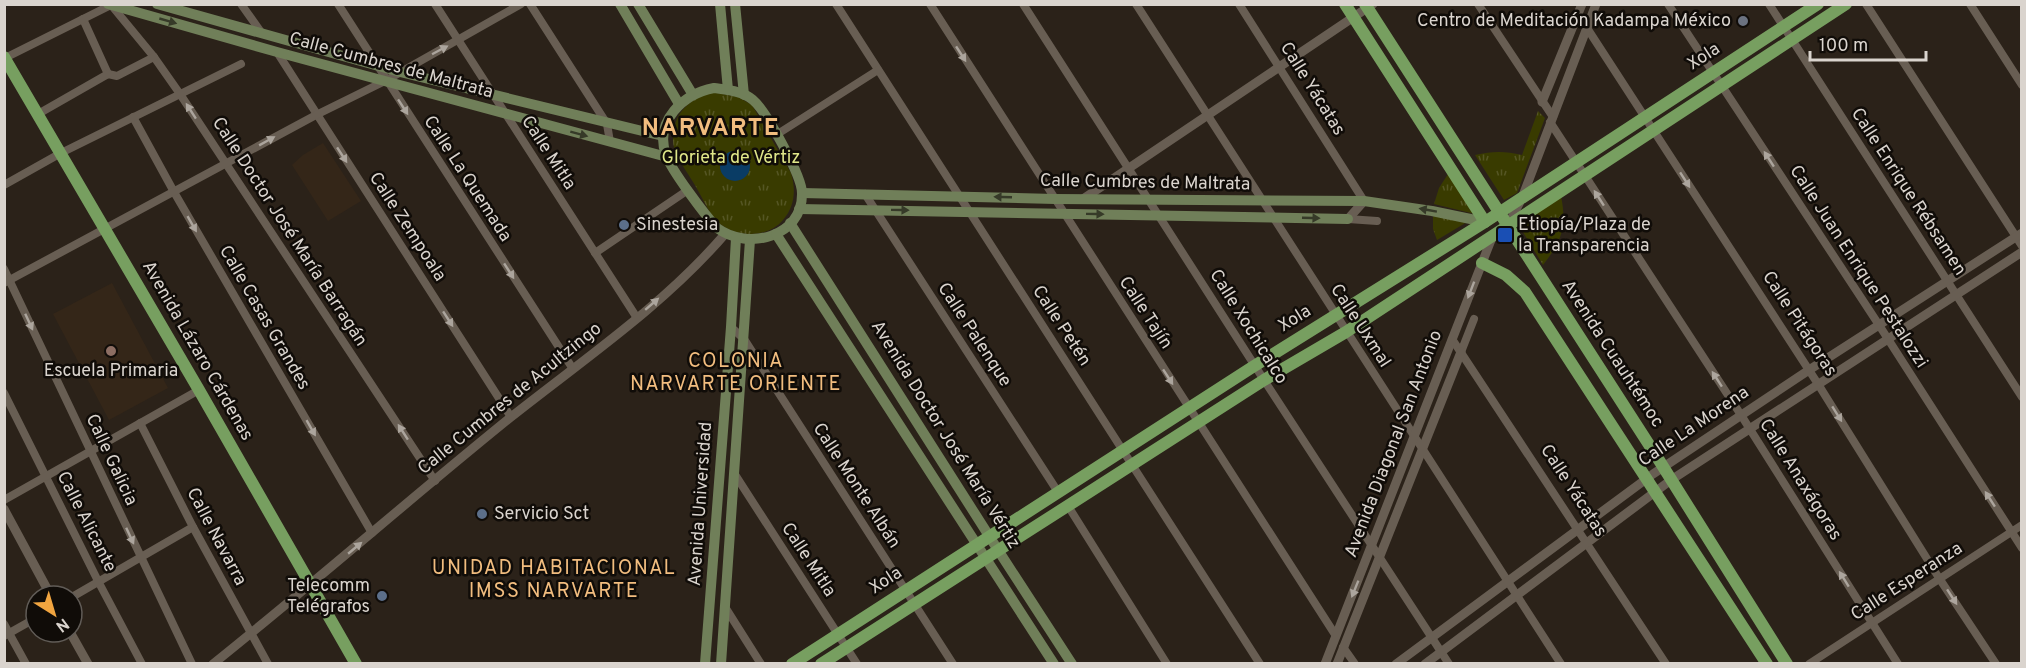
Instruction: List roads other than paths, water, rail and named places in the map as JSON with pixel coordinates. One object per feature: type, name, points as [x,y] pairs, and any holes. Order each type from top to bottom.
[{"type":"main road","name":"Calle Cumbres de Maltrata","points":[[157,4],[400,72],[663,136]]},
{"type":"main road","points":[[620,4],[679,104]]},
{"type":"main road","points":[[638,4],[693,94]]},
{"type":"main road","points":[[720,4],[728,90]]},
{"type":"main road","points":[[735,4],[744,95]]},
{"type":"main road","points":[[1345,4],[1485,222]]},
{"type":"main road","name":"Xola","points":[[792,663],[1255,365],[1485,222],[1818,4]]},
{"type":"main road","name":"Xola","points":[[821,663],[1264,380],[1346,332],[1846,4]]},
{"type":"main road","name":"Calle Cumbres de Maltrata","points":[[111,5],[667,157]]},
{"type":"main road","name":"Avenida Cuauhtémoc","points":[[1368,6],[1787,663]]},
{"type":"main road","name":"Avenida Lázaro Cárdenas","points":[[5,58],[356,663]]},
{"type":"main road","points":[[714,88],[744,95],[755,102],[795,166],[802,193],[799,208],[790,223],[776,234],[750,240],[730,236],[711,222],[667,157],[663,136],[672,113],[679,104],[693,94],[714,88]]},
{"type":"main road","name":"Calle Cumbres de Maltrata","points":[[802,193],[1055,199],[1364,201],[1485,222]]},
{"type":"main road","name":"Calle Cumbres de Maltrata","points":[[799,208],[1348,219]]},
{"type":"main road","name":"Avenida Doctor José María Vértiz","points":[[790,223],[1072,663]]},
{"type":"main road","name":"Avenida Doctor José María Vértiz","points":[[776,234],[1054,663]]},
{"type":"main road","name":"Avenida Universidad","points":[[705,663],[731,327],[730,236]]},
{"type":"main road","name":"Avenida Universidad","points":[[721,658],[750,240]]},
{"type":"main road","points":[[1482,262],[1506,275],[1525,292],[1767,663]]},
{"type":"main road","points":[[724,418],[738,420]]},
{"type":"main road","points":[[706,652],[721,658]]},
{"type":"street","points":[[241,4],[261,32]]},
{"type":"street","name":"Calle La Quemada","points":[[338,4],[573,369]]},
{"type":"street","name":"Calle Mitla","points":[[435,4],[637,318]]},
{"type":"street","points":[[7,281],[316,115],[386,81],[521,4]]},
{"type":"street","points":[[530,4],[607,124],[610,142]]},
{"type":"street","name":"Calle Petén","points":[[836,4],[1260,663]]},
{"type":"street","name":"Calle Tajín","points":[[930,4],[1197,423],[1336,636]]},
{"type":"street","name":"Calle Xochicalco","points":[[1023,4],[1449,663]]},
{"type":"street","name":"Calle Uxmal","points":[[1136,4],[1561,663]]},
{"type":"street","name":"Calle Yácatas","points":[[1239,4],[1364,201]]},
{"type":"street","name":"Calle Anaxágoras","points":[[1478,4],[1542,102],[1576,162],[1741,415],[1898,663]]},
{"type":"street","name":"Calle Pitágoras","points":[[1572,4],[1580,9],[1587,28],[1644,118],[1809,370],[1996,663]]},
{"type":"street","points":[[1508,225],[1522,198],[1596,4]]},
{"type":"street","name":"Calle Juan Enrique Pestalozzi","points":[[1668,4],[2022,548]]},
{"type":"street","name":"Calle Enrique Rébsamen","points":[[1769,4],[2022,397]]},
{"type":"street","points":[[1866,4],[2018,235],[2022,246]]},
{"type":"street","points":[[1970,4],[2022,85]]},
{"type":"street","points":[[5,58],[111,5]]},
{"type":"street","name":"Calle Doctor José María Barragán","points":[[111,5],[154,57],[180,94],[435,481]]},
{"type":"street","points":[[1083,199],[1368,6]]},
{"type":"street","points":[[1542,102],[1580,9]]},
{"type":"street","points":[[82,19],[108,74]]},
{"type":"street","name":"Calle Zempoala","points":[[277,52],[512,417]]},
{"type":"street","points":[[38,114],[108,74],[117,76],[154,57]]},
{"type":"street","points":[[4,185],[61,153],[241,64]]},
{"type":"street","points":[[776,135],[878,70]]},
{"type":"street","name":"Calle Casas Grandes","points":[[133,117],[174,192],[372,533]]},
{"type":"street","points":[[595,253],[688,190]]},
{"type":"street","name":"Calle Palenque","points":[[865,194],[1058,492]]},
{"type":"street","points":[[1348,219],[1364,201]]},
{"type":"street","name":"Calle Cumbres de Maltrata","points":[[1348,219],[1377,221]]},
{"type":"street","name":"Avenida Diagonal San Antonio","points":[[1325,663],[1493,235]]},
{"type":"street","name":"Calle La Morena","points":[[1396,663],[1663,467],[2018,235]]},
{"type":"street","name":"Calle Cumbres de Acultzingo","points":[[213,663],[512,417],[637,318],[730,236]]},
{"type":"street","name":"Calle La Morena","points":[[1425,663],[1671,480],[2022,252]]},
{"type":"street","name":"Calle Galicia","points":[[4,269],[7,281],[192,663]]},
{"type":"street","name":"Avenida Diagonal San Antonio","points":[[1337,663],[1474,320]]},
{"type":"street","name":"Calle Monte Albán","points":[[731,327],[744,339],[953,663]]},
{"type":"street","name":"Calle Yácatas","points":[[1452,339],[1666,663]]},
{"type":"street","points":[[4,500],[199,390]]},
{"type":"street","name":"Calle Alicante","points":[[4,393],[98,581],[142,663]]},
{"type":"street","name":"Calle Navarra","points":[[140,423],[193,527],[268,663]]},
{"type":"street","name":"Calle Mitla","points":[[734,473],[857,663]]},
{"type":"street","points":[[1068,506],[1167,663]]},
{"type":"street","points":[[4,509],[45,584]]},
{"type":"street","name":"Calle Esperanza","points":[[1809,663],[2022,525]]},
{"type":"street","points":[[84,590],[193,527]]},
{"type":"street","points":[[724,606],[761,663]]},
{"type":"street","points":[[4,624],[7,635],[26,663]]},
{"type":"street","points":[[7,635],[24,625]]},
{"type":"street","points":[[77,644],[88,663]]},
{"type":"street","points":[[1343,647],[1354,663]]},
{"type":"water","points":[[735,151],[746,155],[750,166],[746,177],[735,181],[724,177],[720,166],[724,155]]},
{"type":"place","name":"Centro de Meditación Kadampa México","points":[[1743,21]]},
{"type":"place","name":"Sinestesia","points":[[624,225]]},
{"type":"place","name":"Etiopía/Plaza de la Transparencia","points":[[1505,235]]},
{"type":"place","name":"Escuela Primaria","points":[[111,351]]},
{"type":"place","name":"Servicio Sct","points":[[482,514]]},
{"type":"place","name":"Telecomm Telégrafos","points":[[382,596]]},
{"type":"district","name":"NARVARTE","points":[[711,129]]},
{"type":"district","name":"COLONIA NARVARTE ORIENTE","points":[[736,374]]},
{"type":"district","name":"UNIDAD HABITACIONAL IMSS NARVARTE","points":[[554,580]]},
{"type":"park label","name":"Glorieta de Vértiz","points":[[731,158]]}]
